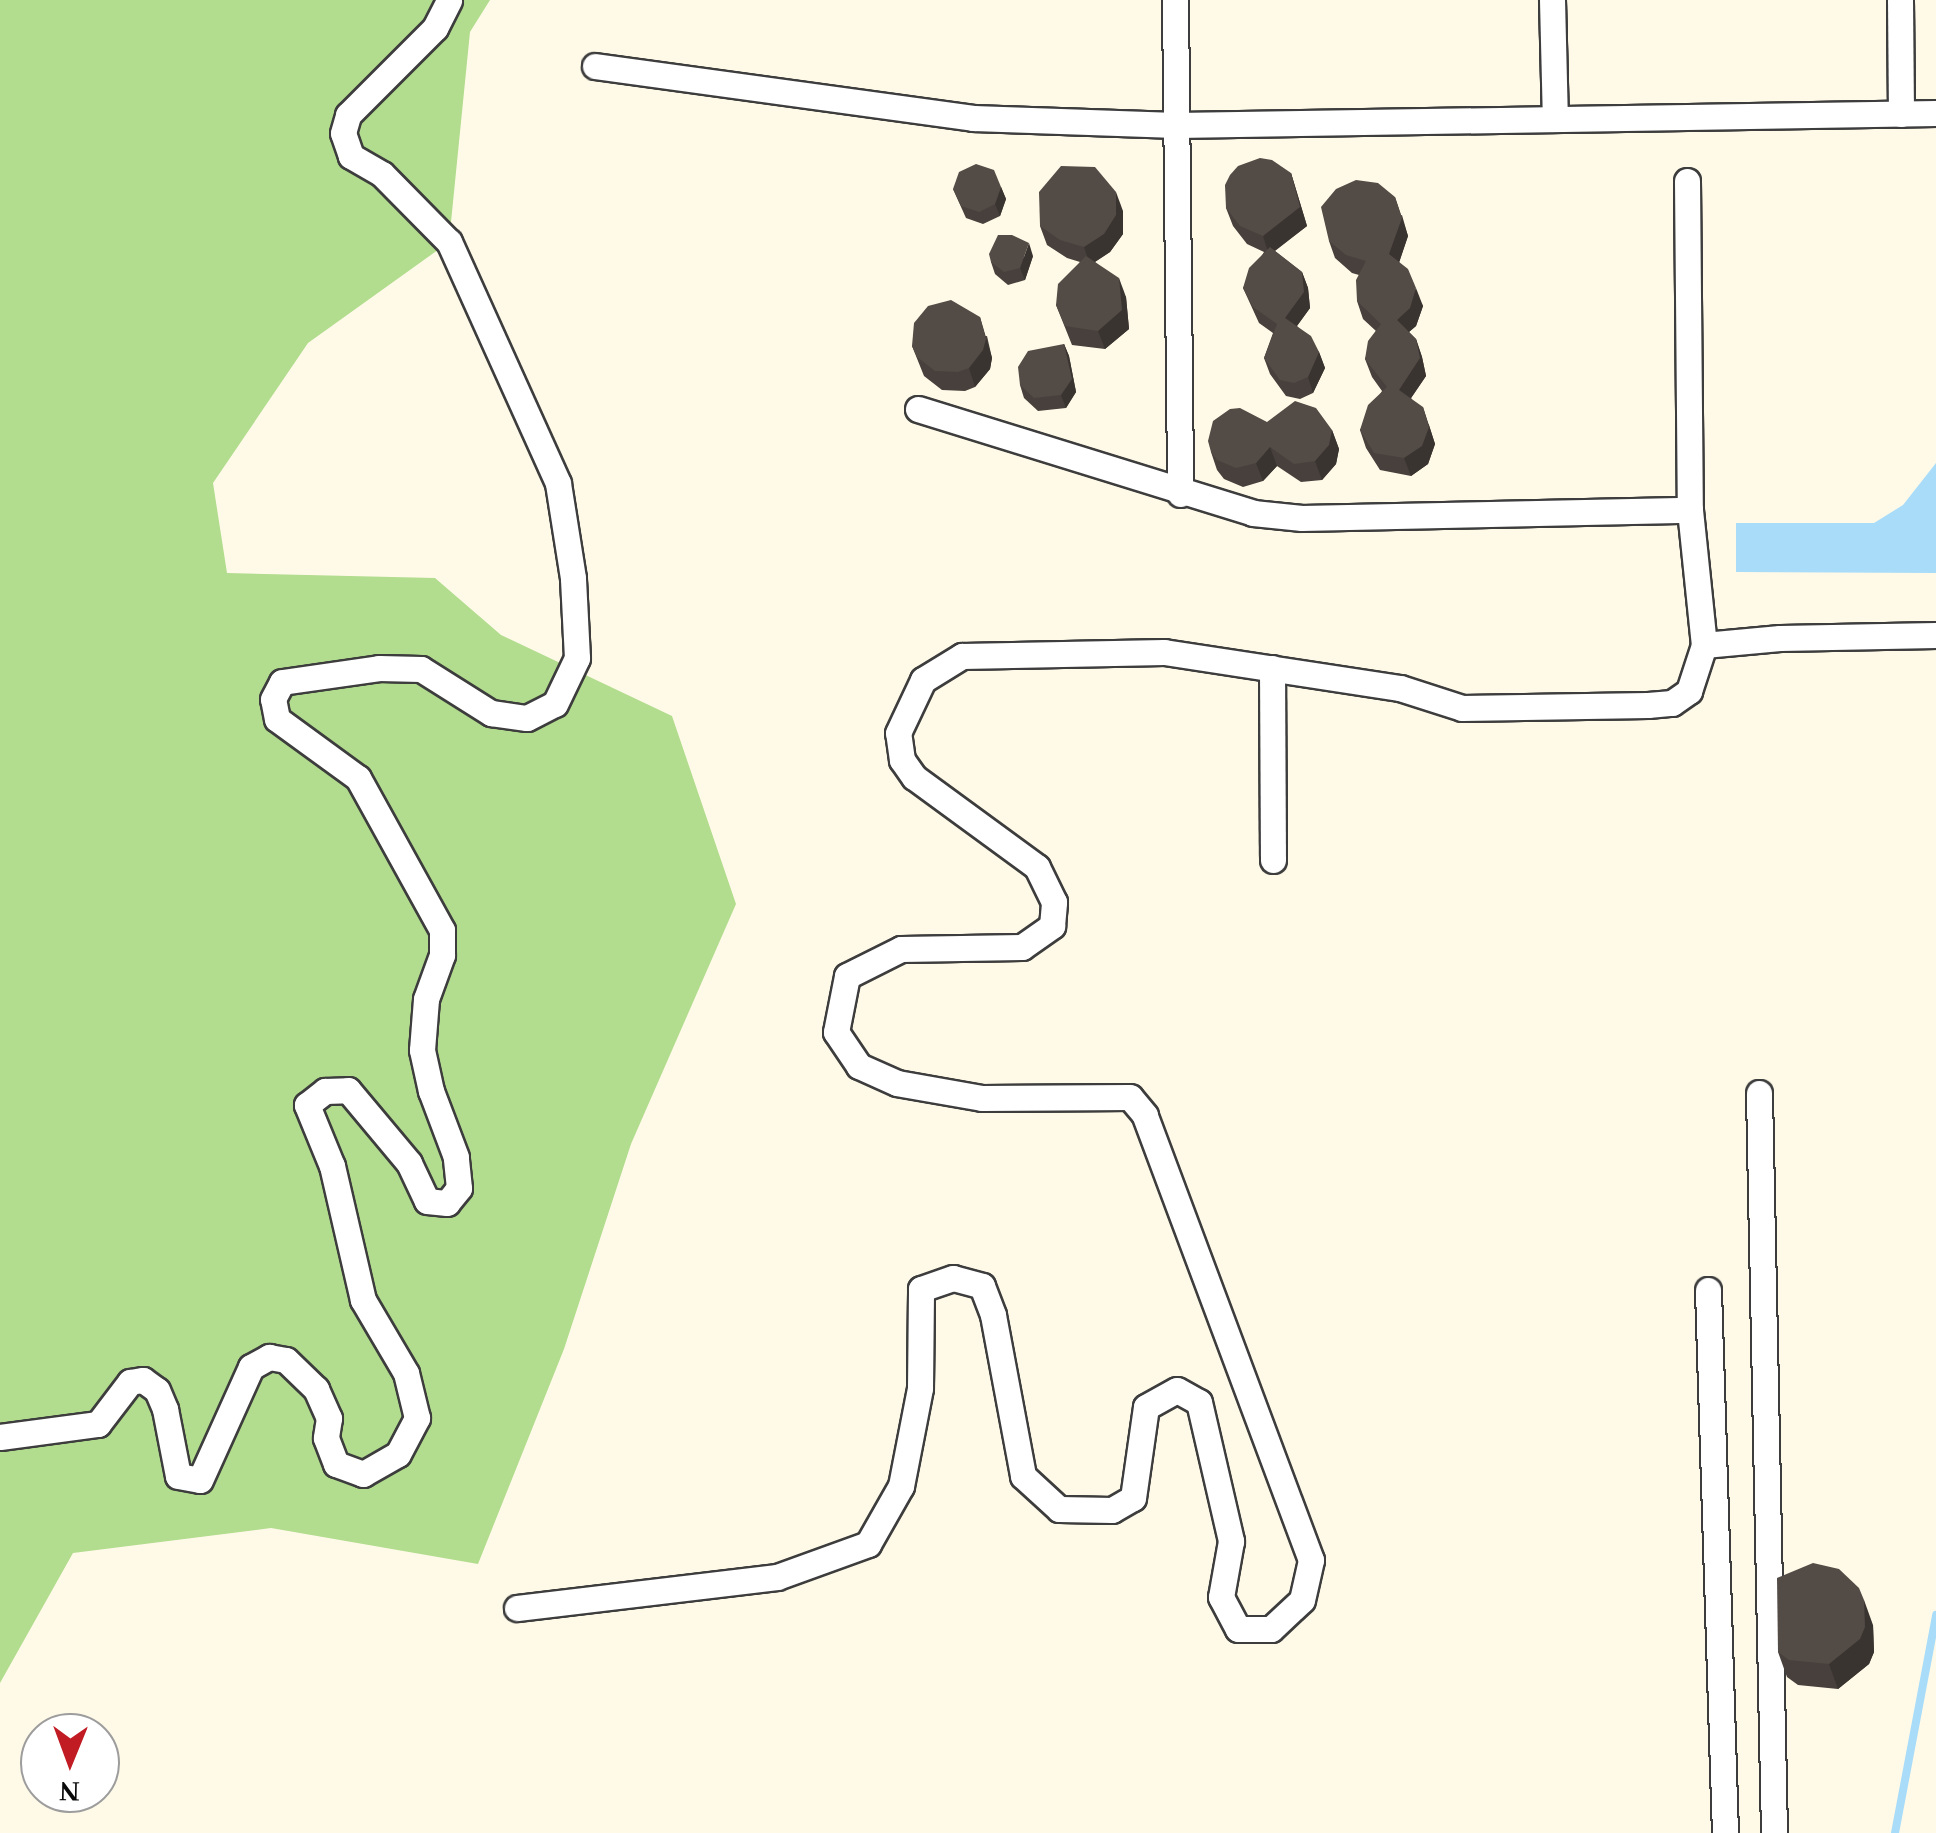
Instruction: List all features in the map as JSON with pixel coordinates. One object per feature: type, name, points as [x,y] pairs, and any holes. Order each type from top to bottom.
[{"type":"street","points":[[0,1437],[98,1424],[130,1382],[144,1380],[158,1390],[165,1409],[178,1476],[200,1480],[251,1367],[269,1357],[286,1360],[316,1389],[329,1418],[326,1438],[336,1464],[364,1474],[398,1454],[418,1418],[406,1374],[364,1300],[332,1166],[307,1105],[326,1091],[348,1090],[410,1162],[427,1201],[447,1203],[459,1188],[456,1157],[431,1091],[422,1050],[426,999],[442,954],[442,930],[358,778],[277,720],[273,699],[282,682],[380,668],[422,669],[467,694],[491,713],[527,718],[556,704],[577,658],[573,578],[558,482],[449,242],[382,174],[351,156],[342,133],[348,116],[435,28],[448,0]]},
{"type":"street","points":[[1176,0],[1180,494]]},
{"type":"street","points":[[1552,0],[1555,120]]},
{"type":"street","points":[[1900,0],[1902,114]]},
{"type":"street","points":[[595,66],[972,118],[1176,125],[1936,114]]},
{"type":"street","points":[[517,1608],[777,1578],[868,1544],[901,1486],[920,1388],[920,1289],[953,1278],[982,1286],[993,1314],[1023,1476],[1060,1509],[1112,1510],[1133,1498],[1146,1406],[1176,1390],[1198,1402],[1232,1541],[1222,1597],[1238,1628],[1271,1629],[1302,1600],[1311,1560],[1145,1115],[1130,1096],[982,1098],[897,1084],[860,1066],[836,1032],[848,976],[901,949],[1022,946],[1052,926],[1054,902],[1036,866],[914,777],[902,760],[898,734],[909,701],[922,680],[962,656],[998,652],[1164,652],[1400,688],[1462,708],[1672,704],[1689,691],[1704,645],[1690,510],[1687,181]]},
{"type":"street","points":[[918,409],[1180,494],[1253,513],[1302,518],[1690,510]]},
{"type":"street","points":[[1704,645],[1780,638],[1936,635]]},
{"type":"street","points":[[1272,668],[1272,860]]},
{"type":"street","points":[[1759,1092],[1774,1833]]},
{"type":"street","points":[[1708,1290],[1724,1833]]},
{"type":"green space","points":[[0,0],[490,0],[470,32],[449,242],[308,343],[213,483],[227,573],[435,578],[501,635],[672,716],[736,904],[631,1144],[564,1349],[478,1564],[271,1528],[73,1553],[0,1683]]},
{"type":"water","points":[[1936,463],[1936,573],[1736,572],[1736,523],[1874,523],[1903,505]]},
{"type":"building","points":[[1260,158],[1272,160],[1291,173],[1300,207],[1263,236],[1240,226],[1226,208],[1225,185],[1238,166]]},
{"type":"building","points":[[976,164],[994,170],[1001,187],[995,204],[979,212],[961,206],[953,189],[959,172]]},
{"type":"building","points":[[1061,166],[1095,167],[1116,192],[1116,215],[1104,234],[1084,247],[1060,240],[1040,226],[1039,192]]},
{"type":"building","points":[[1356,180],[1378,183],[1395,197],[1402,218],[1389,254],[1408,269],[1416,288],[1410,308],[1397,320],[1416,339],[1420,358],[1399,390],[1423,407],[1429,427],[1422,446],[1404,458],[1374,453],[1360,430],[1368,405],[1387,387],[1365,359],[1368,341],[1381,324],[1357,301],[1356,280],[1366,261],[1346,255],[1329,241],[1321,207],[1336,189]]},
{"type":"building","points":[[998,235],[1012,235],[1029,243],[1020,268],[1004,272],[991,262],[989,254]]},
{"type":"building","points":[[1270,247],[1302,272],[1304,292],[1285,318],[1311,336],[1319,352],[1308,377],[1294,383],[1280,380],[1264,358],[1277,324],[1253,307],[1243,288],[1249,268]]},
{"type":"building","points":[[1086,256],[1119,278],[1122,310],[1098,331],[1065,326],[1056,305],[1058,284]]},
{"type":"building","points":[[951,300],[980,317],[986,339],[969,368],[958,372],[935,371],[917,357],[912,346],[914,323],[928,306]]},
{"type":"building","points":[[1064,344],[1072,379],[1061,395],[1034,398],[1020,385],[1018,367],[1028,351]]},
{"type":"building","points":[[1295,401],[1316,408],[1332,430],[1329,445],[1315,461],[1294,464],[1270,447],[1256,463],[1236,468],[1217,460],[1211,452],[1208,441],[1213,421],[1230,409],[1240,408],[1267,422]]},
{"type":"building","points":[[1813,1563],[1839,1569],[1859,1588],[1864,1600],[1865,1627],[1860,1639],[1829,1664],[1789,1660],[1778,1652],[1777,1578]]},
{"type":"waterway","points":[[1895,1833],[1936,1615]]}]
